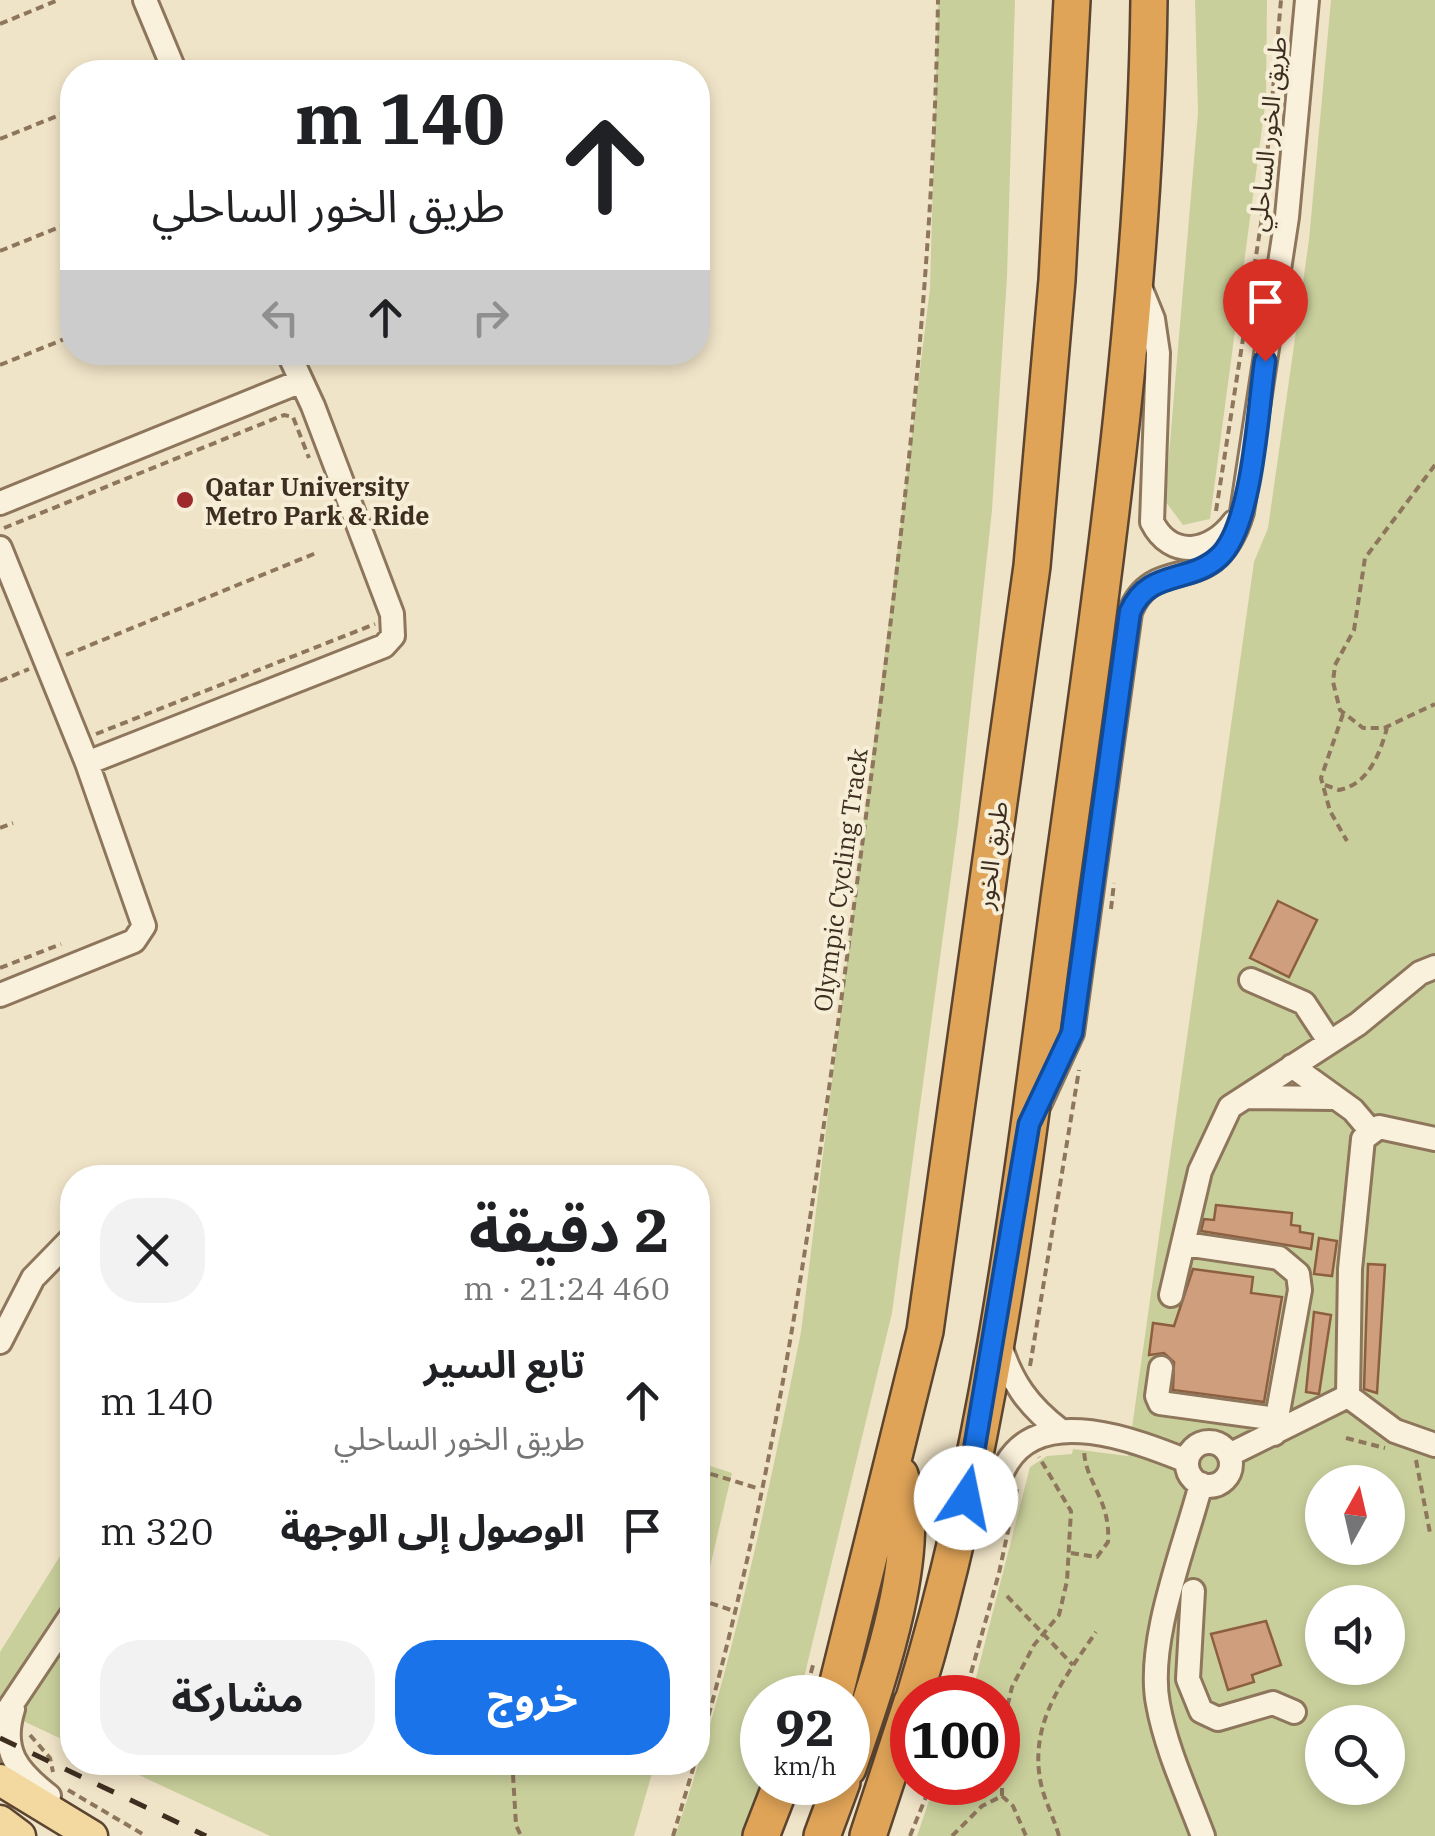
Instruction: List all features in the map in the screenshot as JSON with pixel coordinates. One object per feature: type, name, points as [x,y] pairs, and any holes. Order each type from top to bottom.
[{"type":"highway","name":"طريق الخور","points":[[840,1675],[925,1331],[1032,566],[1057,280],[1072,0]]},
{"type":"highway","points":[[920,1675],[959,1533],[997,1333],[1029,1124],[1138,282],[1149,0]]},
{"type":"highway","points":[[870,1690],[900,1584],[904,1501],[895,1460]]},
{"type":"highway","points":[[868,1836],[890,1770]]},
{"type":"highway","points":[[761,1836],[773,1805]]},
{"type":"highway","points":[[787,1836],[798,1805]]},
{"type":"highway","points":[[822,1836],[833,1805]]},
{"type":"main road","points":[[0,1780],[85,1832]]},
{"type":"street","points":[[145,0],[170,60]]},
{"type":"street","name":"طريق الخور الساحلي","points":[[1029,1124],[1072,1033],[1130,612],[1151,584],[1204,567],[1223,554],[1234,539],[1242,512],[1288,217],[1307,0]]},
{"type":"street","points":[[1138,282],[1153,319],[1158,352],[1152,522],[1170,545],[1195,549],[1212,543],[1242,512]]},
{"type":"street","points":[[82,752],[384,646],[393,636],[392,614],[293,365]]},
{"type":"street","points":[[0,503],[299,382]]},
{"type":"street","points":[[0,548],[82,752],[144,932],[134,942],[0,995]]},
{"type":"street","points":[[1172,1296],[1178,1254],[1185,1244],[1207,1150],[1218,1124],[1242,1098],[1435,967]]},
{"type":"street","points":[[1250,980],[1304,1003],[1329,1041]]},
{"type":"street","points":[[1292,1066],[1353,1110],[1370,1130]]},
{"type":"street","points":[[1242,1098],[1335,1098]]},
{"type":"street","points":[[1370,1130],[1385,1127],[1435,1139]]},
{"type":"street","points":[[1348,1396],[1352,1250],[1360,1152],[1370,1130]]},
{"type":"street","points":[[1185,1244],[1278,1258],[1298,1274],[1300,1290],[1275,1426]]},
{"type":"street","points":[[0,1342],[33,1278],[60,1250]]},
{"type":"street","points":[[997,1333],[1017,1388],[1033,1410],[1072,1432],[1146,1445],[1188,1462]]},
{"type":"street","points":[[1161,1368],[1156,1396],[1160,1403],[1275,1426]]},
{"type":"street","points":[[1229,1455],[1275,1426],[1348,1396]]},
{"type":"street","points":[[1348,1396],[1395,1431],[1435,1446]]},
{"type":"street","points":[[959,1533],[988,1505],[1017,1450],[1072,1432]]},
{"type":"street","points":[[1209,1442],[1221,1446],[1229,1455],[1231,1468],[1225,1479],[1214,1485],[1201,1484],[1189,1473],[1192,1450],[1209,1442]]},
{"type":"street","points":[[1201,1484],[1165,1619],[1156,1685],[1168,1741],[1204,1836]]},
{"type":"street","points":[[1194,1591],[1188,1679],[1193,1699],[1208,1717],[1226,1718],[1273,1703],[1294,1712]]},
{"type":"street","points":[[60,1633],[8,1714],[6,1734],[14,1764],[85,1832]]},
{"type":"street","points":[[1156,1685],[1188,1679]]},
{"type":"path","points":[[0,24],[58,0]]},
{"type":"path","name":"Olympic Cycling Track","points":[[710,1706],[760,1489],[812,1204],[898,579],[929,255],[938,0]]},
{"type":"path","points":[[1212,519],[1236,406],[1282,0]]},
{"type":"path","points":[[0,138],[60,115]]},
{"type":"path","points":[[0,250],[60,227]]},
{"type":"path","points":[[0,365],[60,341]]},
{"type":"path","points":[[0,530],[284,415],[293,417],[315,472]]},
{"type":"path","points":[[1435,465],[1365,558],[1354,630],[1334,670],[1334,694],[1343,714],[1360,727],[1387,728],[1435,704]]},
{"type":"path","points":[[0,681],[316,553]]},
{"type":"path","points":[[82,752],[371,626],[375,619]]},
{"type":"path","points":[[1343,714],[1322,766],[1330,812],[1347,841]]},
{"type":"path","points":[[1324,785],[1339,790],[1357,782],[1378,754],[1387,728]]},
{"type":"path","points":[[0,828],[13,823]]},
{"type":"path","points":[[1110,915],[1115,880]]},
{"type":"path","points":[[0,968],[61,944]]},
{"type":"path","points":[[1030,1378],[1082,1056]]},
{"type":"path","points":[[1027,1462],[1037,1452],[1066,1446],[1072,1432]]},
{"type":"path","points":[[1070,1552],[1097,1557],[1108,1542],[1103,1497],[1072,1432]]},
{"type":"path","points":[[1346,1438],[1394,1450]]},
{"type":"path","points":[[1019,1675],[1063,1604],[1070,1552],[1068,1504],[1037,1452]]},
{"type":"path","points":[[1411,1456],[1418,1465],[1419,1494],[1430,1533]]},
{"type":"path","points":[[710,1474],[760,1489]]},
{"type":"path","points":[[971,1675],[1000,1573],[1019,1478]]},
{"type":"path","points":[[1008,1596],[1074,1665]]},
{"type":"path","points":[[710,1604],[734,1611]]},
{"type":"path","points":[[1059,1836],[1041,1787],[1037,1755],[1044,1717],[1096,1632]]},
{"type":"path","points":[[811,1675],[816,1658]]},
{"type":"path","points":[[8,1714],[50,1758],[55,1781],[146,1836]]},
{"type":"path","points":[[513,1775],[516,1825],[521,1836]]},
{"type":"path","points":[[674,1836],[691,1775]]},
{"type":"path","points":[[910,1836],[923,1805]]},
{"type":"path","points":[[952,1836],[984,1805]]},
{"type":"path","points":[[1012,1805],[1026,1836]]},
{"type":"green space","points":[[938,0],[1015,0],[1007,277],[992,510],[958,825],[892,1313],[805,1675],[740,1675],[740,1805],[758,1805],[746,1836],[675,1836],[695,1775],[710,1775],[710,1725],[761,1523],[801,1332],[930,288]]},
{"type":"green space","points":[[1195,0],[1267,0],[1266,98],[1210,519],[1183,525],[1165,501],[1198,113]]},
{"type":"green space","points":[[1331,0],[1435,0],[1435,1836],[917,1836],[928,1805],[1020,1805],[1020,1675],[977,1675],[1030,1467],[1047,1456],[1072,1454],[1073,1449],[1128,1456],[1254,562],[1268,528],[1309,240]]},
{"type":"green space","points":[[710,1466],[732,1473],[710,1567]]},
{"type":"green space","points":[[60,1556],[60,1738],[0,1710],[0,1652]]},
{"type":"green space","points":[[139,1775],[652,1775],[634,1836],[270,1836]]},
{"type":"building","points":[[1278,901],[1317,920],[1289,977],[1250,958]]},
{"type":"building","points":[[1216,1205],[1292,1213],[1291,1225],[1300,1226],[1300,1232],[1313,1234],[1311,1249],[1201,1231],[1204,1219],[1214,1220]]},
{"type":"building","points":[[1319,1238],[1337,1241],[1332,1276],[1314,1274]]},
{"type":"building","points":[[1368,1264],[1385,1265],[1377,1393],[1364,1389]]},
{"type":"building","points":[[1193,1269],[1253,1277],[1251,1293],[1282,1297],[1264,1402],[1173,1390],[1174,1362],[1164,1353],[1149,1355],[1153,1323],[1174,1326]]},
{"type":"building","points":[[1314,1312],[1331,1315],[1319,1394],[1306,1392]]},
{"type":"building","points":[[1266,1621],[1281,1665],[1252,1675],[1254,1682],[1228,1690],[1211,1634]]},
{"type":"railway","points":[[0,1738],[60,1767]]},
{"type":"railway","points":[[78,1775],[206,1836]]},
{"type":"place","name":"Qatar University Metro Park & Ride","points":[[185,500]]},
{"type":"route","points":[[966,1498],[997,1333],[1029,1124],[1072,1033],[1130,612],[1144,588],[1204,567],[1223,554],[1234,539],[1242,512],[1265,361]]}]
